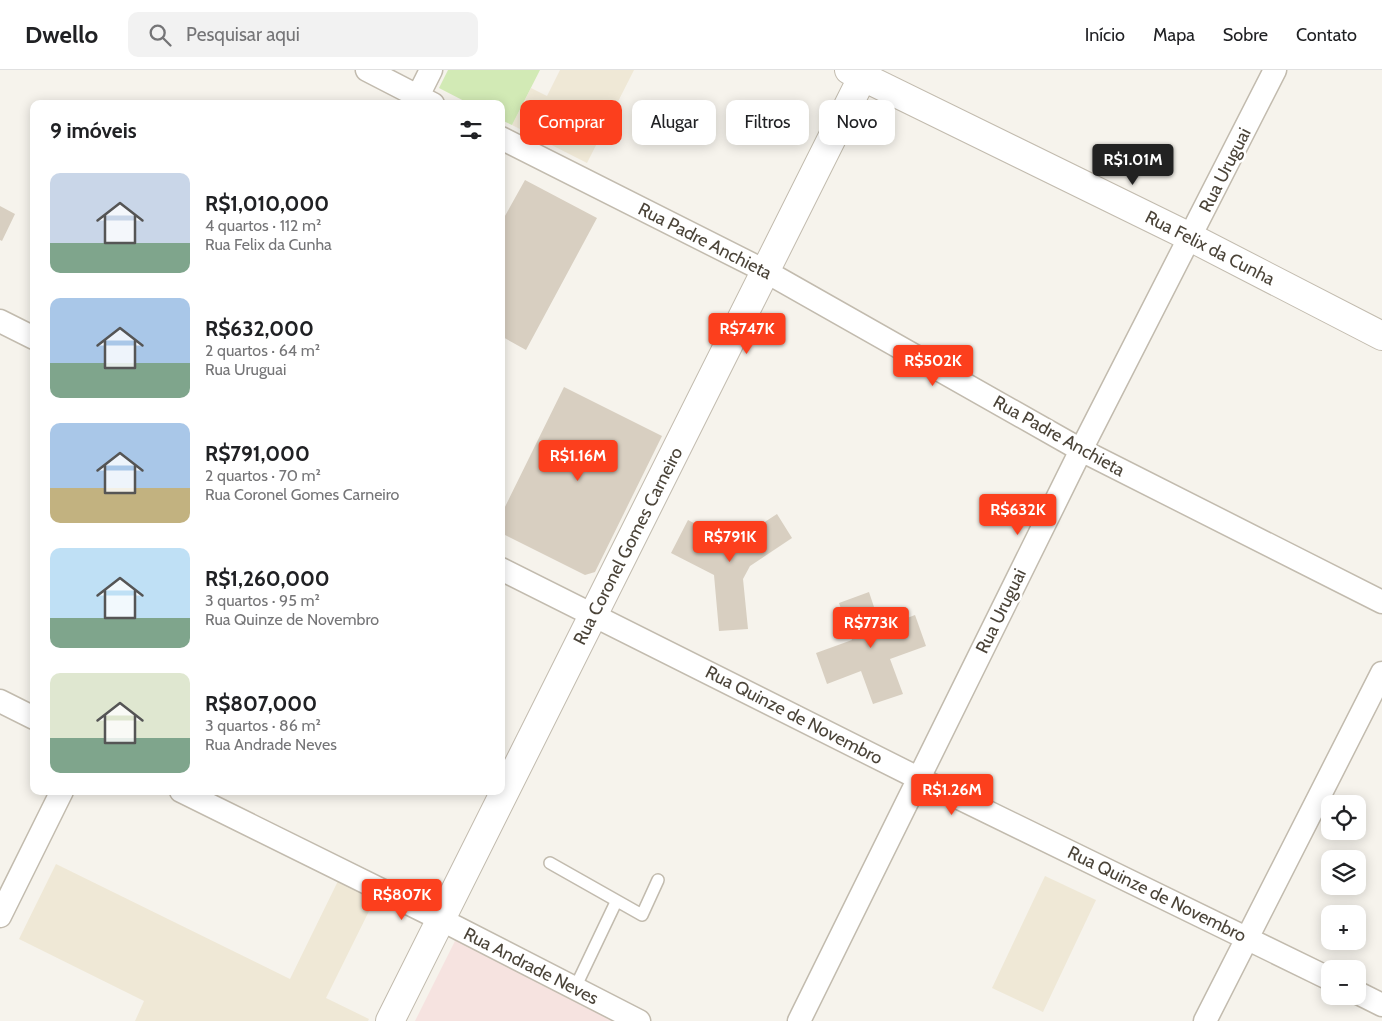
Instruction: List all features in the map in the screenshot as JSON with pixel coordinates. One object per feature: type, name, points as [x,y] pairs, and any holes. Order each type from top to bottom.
[{"type":"street","points":[[367,70],[420,100]]},
{"type":"street","points":[[422,100],[431,70]]},
{"type":"street","name":"Rua Uruguai","points":[[799,1021],[1081,450],[1275,70]]},
{"type":"street","name":"Rua Felix da Cunha","points":[[859,72],[1382,336]]},
{"type":"street","name":"Rua Coronel Gomes Carneiro","points":[[505,790],[765,270],[859,72]]},
{"type":"street","name":"Rua Padre Anchieta","points":[[505,140],[765,270],[1081,450],[1382,602]]},
{"type":"street","points":[[0,321],[30,336]]},
{"type":"street","name":"Rua Quinze de Novembro","points":[[505,571],[918,778],[1321,974]]},
{"type":"street","points":[[1205,1021],[1382,673]]},
{"type":"street","points":[[0,701],[30,716]]},
{"type":"street","points":[[0,916],[60,795]]},
{"type":"street","name":"Rua Andrade Neves","points":[[189,795],[440,919],[639,1021]]},
{"type":"street","name":"Rua Coronel Gomes Carneiro","points":[[390,1021],[503,795]]},
{"type":"street","points":[[1366,997],[1382,1005]]},
{"type":"lane","points":[[550,862],[616,902],[642,915],[658,880]]},
{"type":"lane","points":[[575,988],[616,902]]},
{"type":"shaded area","points":[[560,70],[634,70],[619,100],[525,100],[531,88],[547,96]]},
{"type":"shaded area","points":[[520,109],[520,129],[512,125]]},
{"type":"shaded area","points":[[551,145],[596,145],[587,163]]},
{"type":"shaded area","points":[[56,864],[290,979],[338,881],[375,899],[326,998],[369,1019],[368,1021],[135,1021],[144,1001],[19,939]]},
{"type":"shaded area","points":[[1045,876],[1096,900],[1043,1012],[992,988]]},
{"type":"shaded area","points":[[457,937],[622,1021],[415,1021]]},
{"type":"green space","points":[[448,70],[540,70],[525,100],[520,100],[520,109],[512,125],[505,122],[505,100],[462,100],[439,88]]},
{"type":"building","points":[[525,180],[597,218],[526,350],[505,338],[505,216]]},
{"type":"building","points":[[0,206],[15,214],[2,241],[0,240]]},
{"type":"building","points":[[564,387],[662,436],[595,572],[585,575],[505,535],[505,507]]},
{"type":"building","points":[[777,514],[792,538],[750,566],[743,579],[748,629],[719,631],[714,575],[671,553],[688,520],[732,543]]},
{"type":"building","points":[[869,592],[881,628],[915,615],[926,646],[890,659],[903,694],[873,704],[861,671],[827,684],[816,653],[852,640],[839,603]]}]
